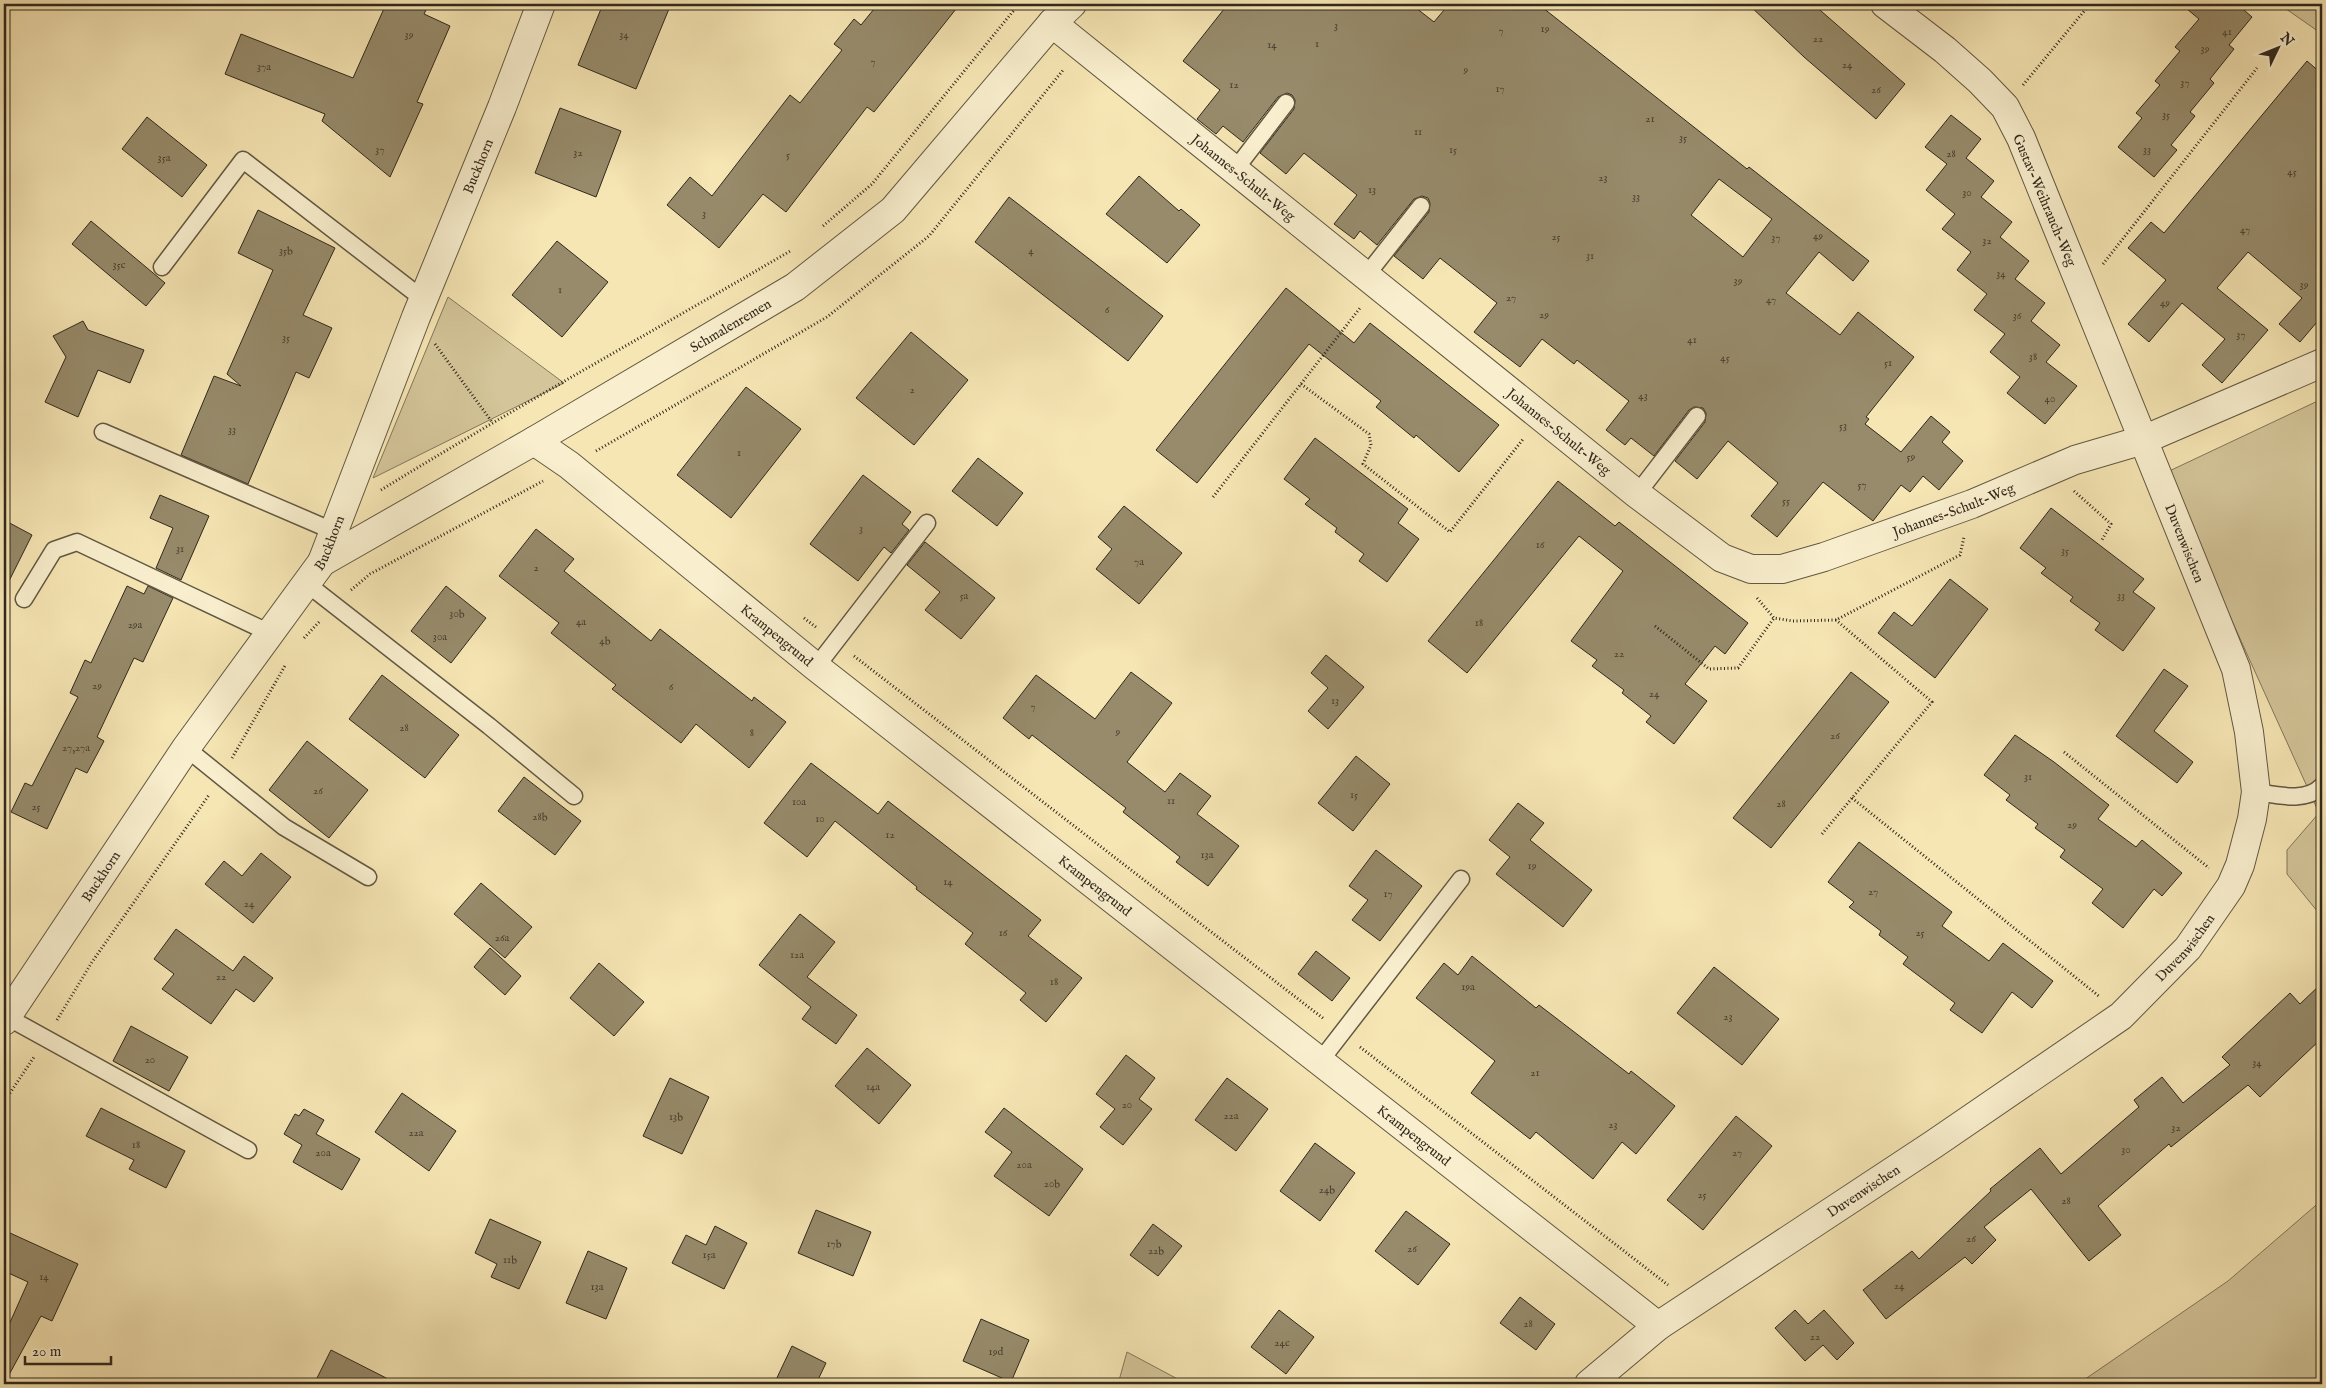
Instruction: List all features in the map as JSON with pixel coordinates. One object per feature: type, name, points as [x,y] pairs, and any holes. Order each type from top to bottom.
[{"type":"street","name":"Buckhorn","points":[[5,1019],[186,748],[314,572],[336,523],[420,308],[502,107],[541,4]]},
{"type":"street","name":"Schmalenremen","points":[[314,572],[795,287],[893,210],[1052,24],[1072,4]]},
{"type":"street","name":"Gustav-Weihrauch-Weg","points":[[1885,4],[1945,50],[2005,107],[2021,138],[2143,440]]},
{"type":"street","name":"Johannes-Schult-Weg","points":[[1052,24],[1540,418],[1722,558],[1751,569],[1782,569],[1816,559],[1972,504],[2075,460],[2143,440]]},
{"type":"street","points":[[2143,440],[2322,363]]},
{"type":"street","name":"Duvenwischen","points":[[1589,1384],[1658,1326],[2121,1016],[2188,948],[2231,886],[2247,842],[2256,792],[2249,732],[2236,669],[2143,440]]},
{"type":"street","name":"Krampengrund","points":[[534,442],[569,466],[816,666],[1658,1326]]},
{"type":"lane","points":[[1234,171],[1286,103]]},
{"type":"lane","points":[[162,267],[243,160],[420,308]]},
{"type":"lane","points":[[1371,282],[1421,206]]},
{"type":"lane","points":[[1637,494],[1697,416]]},
{"type":"lane","points":[[103,432],[336,523]]},
{"type":"lane","points":[[816,666],[927,523]]},
{"type":"lane","points":[[24,599],[54,550],[77,542],[270,633]]},
{"type":"lane","points":[[314,572],[335,604],[574,796]]},
{"type":"lane","points":[[186,748],[284,827],[368,878]]},
{"type":"lane","points":[[2256,792],[2304,796],[2315,793],[2322,786]]},
{"type":"lane","points":[[1321,1060],[1461,879]]},
{"type":"lane","points":[[5,1019],[46,1039],[248,1150]]},
{"type":"path","points":[[822,227],[872,184],[1019,4]]},
{"type":"path","points":[[2005,107],[2090,4]]},
{"type":"path","points":[[300,643],[335,604],[370,574],[569,466],[827,316],[928,236],[1082,48]]},
{"type":"path","points":[[2083,289],[2257,68]]},
{"type":"path","points":[[336,523],[492,422],[576,376],[800,246]]},
{"type":"path","points":[[1213,497],[1301,384],[1371,282]]},
{"type":"path","points":[[420,308],[492,422]]},
{"type":"path","points":[[1301,384],[1370,434],[1371,445],[1363,464],[1450,532],[1540,418]]},
{"type":"path","points":[[2051,471],[2111,524],[2102,540]]},
{"type":"path","points":[[1754,596],[1774,618],[1793,621],[1836,620],[1960,555],[1972,504]]},
{"type":"path","points":[[796,611],[1692,1304]]},
{"type":"path","points":[[1655,626],[1708,669],[1738,668],[1774,618]]},
{"type":"path","points":[[1822,834],[1932,702],[1836,620]]},
{"type":"path","points":[[4,1102],[46,1039],[92,962],[222,777],[289,658]]},
{"type":"path","points":[[2064,752],[2231,886]]},
{"type":"path","points":[[1852,798],[2091,989]]},
{"type":"shaded area","points":[[2279,4],[2322,4],[2322,34]]},
{"type":"shaded area","points":[[448,297],[564,383],[373,478]]},
{"type":"shaded area","points":[[2322,399],[2322,917],[2287,874],[2287,850],[2319,813],[2165,473]]},
{"type":"shaded area","points":[[2322,1200],[2322,1384],[2078,1384],[2228,1281]]},
{"type":"shaded area","points":[[1127,1352],[1187,1384],[1118,1384]]},
{"type":"building","points":[[386,4],[429,4],[424,14],[450,26],[417,102],[423,104],[390,177],[322,121],[325,114],[225,74],[241,34],[353,78]]},
{"type":"building","points":[[603,4],[671,4],[636,89],[578,65]]},
{"type":"building","points":[[878,4],[960,4],[874,112],[867,107],[786,212],[763,194],[719,248],[667,205],[690,177],[712,196],[790,95],[800,103],[842,50],[834,44],[854,19],[861,25]]},
{"type":"building","points":[[1228,4],[1411,4],[1434,22],[1449,4],[1538,4],[1747,169],[1749,167],[1869,261],[1853,281],[1819,252],[1786,293],[1840,335],[1858,312],[1914,357],[1866,417],[1869,419],[1865,424],[1901,452],[1931,416],[1950,432],[1942,442],[1963,461],[1939,490],[1923,476],[1910,492],[1901,485],[1873,521],[1823,482],[1777,537],[1751,516],[1778,483],[1728,441],[1697,479],[1675,461],[1705,422],[1706,413],[1703,408],[1694,407],[1689,410],[1654,456],[1631,438],[1625,445],[1606,430],[1629,401],[1577,360],[1574,364],[1542,339],[1520,367],[1474,332],[1497,303],[1440,258],[1423,279],[1394,256],[1429,212],[1430,203],[1428,198],[1422,196],[1414,199],[1377,245],[1360,231],[1354,239],[1334,224],[1357,195],[1304,153],[1286,174],[1260,153],[1294,109],[1295,100],[1292,95],[1287,93],[1278,97],[1243,142],[1223,126],[1216,134],[1197,119],[1220,90],[1183,61]],"holes":[[[1719,179],[1772,219],[1743,257],[1691,215]]]},
{"type":"building","points":[[1748,4],[1813,4],[1905,84],[1876,119],[1804,57]]},
{"type":"building","points":[[2181,4],[2237,4],[2252,17],[2229,45],[2234,49],[2210,79],[2214,83],[2190,112],[2195,116],[2171,145],[2177,150],[2154,177],[2118,147],[2142,118],[2136,113],[2160,85],[2155,81],[2180,51],[2175,47],[2199,19]]},
{"type":"building","points":[[2307,61],[2322,74],[2322,316],[2300,342],[2279,324],[2302,298],[2248,252],[2217,288],[2268,330],[2222,383],[2202,365],[2225,339],[2182,303],[2149,342],[2128,324],[2166,280],[2128,248],[2151,222],[2164,233]]},
{"type":"building","points":[[560,108],[621,131],[596,197],[535,173]]},
{"type":"building","points":[[1951,115],[1981,139],[1966,158],[1994,181],[1981,197],[2012,222],[2000,237],[2029,261],[2015,279],[2045,303],[2031,321],[2060,345],[2046,362],[2077,386],[2045,424],[2007,393],[2020,377],[1990,352],[2005,334],[1974,310],[1987,294],[1957,270],[1971,252],[1942,229],[1955,214],[1926,190],[1947,164],[1925,147]]},
{"type":"building","points":[[147,117],[207,165],[182,197],[122,149]]},
{"type":"building","points":[[1139,176],[1179,211],[1181,209],[1200,225],[1167,263],[1106,214]]},
{"type":"building","points":[[1009,197],[1163,316],[1128,361],[975,242]]},
{"type":"building","points":[[258,210],[335,248],[303,315],[332,328],[309,378],[296,372],[248,484],[181,455],[214,376],[241,386],[227,374],[273,270],[238,253]]},
{"type":"building","points":[[91,221],[165,283],[146,306],[72,244]]},
{"type":"building","points":[[557,241],[608,282],[562,337],[512,295]]},
{"type":"building","points":[[1286,288],[1354,343],[1370,323],[1499,425],[1459,472],[1416,435],[1414,438],[1376,407],[1381,401],[1309,344],[1197,483],[1156,450]]},
{"type":"building","points":[[83,321],[88,330],[144,350],[130,383],[98,370],[78,417],[45,402],[66,357],[53,336]]},
{"type":"building","points":[[911,332],[968,380],[914,445],[856,398]]},
{"type":"building","points":[[746,387],[801,429],[731,518],[677,475]]},
{"type":"building","points":[[1315,438],[1408,509],[1398,523],[1419,539],[1387,582],[1359,561],[1364,554],[1335,532],[1337,528],[1305,504],[1310,499],[1284,479]]},
{"type":"building","points":[[978,458],[1023,493],[997,526],[952,491]]},
{"type":"building","points":[[863,475],[911,512],[902,524],[909,530],[891,553],[884,547],[858,581],[810,544]]},
{"type":"building","points":[[1558,481],[1615,526],[1619,522],[1748,623],[1725,654],[1715,646],[1685,684],[1707,701],[1674,744],[1646,722],[1651,716],[1622,693],[1624,690],[1592,666],[1597,660],[1571,641],[1623,571],[1579,536],[1467,673],[1428,641]]},
{"type":"building","points":[[160,495],[209,516],[181,580],[156,568],[173,528],[150,518]]},
{"type":"building","points":[[1124,506],[1182,553],[1139,604],[1096,569],[1112,549],[1098,537]]},
{"type":"building","points":[[2051,508],[2144,579],[2133,592],[2155,608],[2123,651],[2095,630],[2100,623],[2070,601],[2073,597],[2041,573],[2046,568],[2020,548]]},
{"type":"building","points":[[4,520],[32,535],[4,591]]},
{"type":"building","points":[[536,529],[574,559],[564,571],[651,641],[660,629],[752,701],[754,697],[786,722],[749,768],[696,724],[681,743],[612,689],[616,685],[551,633],[559,623],[499,576]]},
{"type":"building","points":[[925,542],[995,598],[961,639],[925,610],[940,592],[907,565]]},
{"type":"building","points":[[1950,579],[1988,609],[1935,678],[1878,633],[1894,612],[1912,626]]},
{"type":"building","points":[[127,586],[144,594],[148,586],[173,598],[143,662],[134,658],[97,737],[104,741],[87,773],[76,768],[47,829],[11,812],[25,783],[32,786],[78,697],[70,693],[85,660],[91,663]]},
{"type":"building","points":[[446,586],[486,618],[451,663],[411,631]]},
{"type":"building","points":[[1326,655],[1364,687],[1328,729],[1308,711],[1328,688],[1311,673]]},
{"type":"building","points":[[2164,669],[2188,686],[2154,731],[2193,762],[2177,783],[2116,736]]},
{"type":"building","points":[[1131,672],[1172,703],[1127,762],[1165,792],[1180,773],[1211,796],[1197,814],[1239,846],[1208,886],[1176,862],[1180,857],[1123,812],[1126,808],[1032,735],[1029,739],[1003,718],[1036,675],[1095,719]]},
{"type":"building","points":[[1851,672],[1889,702],[1771,848],[1733,818]]},
{"type":"building","points":[[382,675],[459,735],[425,778],[349,719]]},
{"type":"building","points":[[2015,735],[2054,762],[2109,805],[2098,819],[2136,847],[2142,840],[2182,873],[2162,896],[2154,889],[2123,928],[2092,903],[2103,889],[2060,857],[2065,850],[2035,828],[2038,824],[2006,800],[2010,795],[1984,775]]},
{"type":"building","points":[[307,741],[368,790],[329,838],[269,790]]},
{"type":"building","points":[[1356,756],[1390,784],[1353,831],[1318,803]]},
{"type":"building","points":[[811,763],[878,814],[888,801],[1041,920],[1028,936],[1082,978],[1046,1022],[1020,1000],[1026,993],[965,944],[973,933],[916,889],[917,887],[835,821],[807,857],[764,823]]},
{"type":"building","points":[[524,777],[581,821],[555,855],[498,811]]},
{"type":"building","points":[[1518,803],[1544,823],[1530,840],[1592,890],[1563,927],[1496,874],[1510,857],[1489,840]]},
{"type":"building","points":[[1859,842],[1952,912],[1942,926],[1989,961],[2003,943],[2053,981],[2032,1008],[2012,992],[1982,1033],[1950,1010],[1955,1003],[1903,964],[1908,957],[1879,935],[1881,931],[1849,907],[1854,902],[1828,882]]},
{"type":"building","points":[[1376,850],[1422,886],[1380,941],[1352,920],[1368,900],[1349,886]]},
{"type":"building","points":[[261,853],[291,877],[253,923],[205,884],[224,861],[242,876]]},
{"type":"building","points":[[481,883],[532,927],[505,958],[454,914]]},
{"type":"building","points":[[800,914],[835,942],[807,977],[857,1015],[836,1044],[802,1019],[811,1007],[759,965]]},
{"type":"building","points":[[176,929],[233,971],[244,956],[273,978],[254,1002],[236,989],[211,1024],[162,989],[174,974],[154,959]]},
{"type":"building","points":[[490,948],[521,976],[505,995],[474,967]]},
{"type":"building","points":[[1316,951],[1350,978],[1332,1001],[1298,974]]},
{"type":"building","points":[[1472,956],[1536,1008],[1539,1005],[1629,1074],[1631,1071],[1675,1106],[1636,1154],[1622,1142],[1593,1179],[1536,1132],[1530,1139],[1471,1093],[1495,1061],[1416,998],[1444,963],[1458,975]]},
{"type":"building","points":[[599,963],[644,1002],[614,1036],[570,998]]},
{"type":"building","points":[[1714,967],[1779,1019],[1742,1065],[1677,1013]]},
{"type":"building","points":[[2322,983],[2322,1038],[2260,1097],[2248,1085],[2171,1147],[2169,1144],[2098,1206],[2121,1235],[2089,1261],[2031,1189],[1984,1227],[1996,1240],[1972,1264],[1965,1257],[1886,1319],[1863,1290],[1912,1251],[1919,1259],[1991,1191],[1990,1189],[2040,1148],[2061,1174],[2139,1107],[2134,1100],[2162,1077],[2183,1103],[2230,1065],[2222,1057],[2290,993],[2300,1004]]},
{"type":"building","points":[[131,1026],[188,1057],[169,1091],[113,1061]]},
{"type":"building","points":[[867,1048],[911,1085],[879,1124],[835,1086]]},
{"type":"building","points":[[1126,1055],[1155,1078],[1139,1099],[1152,1109],[1123,1145],[1100,1127],[1115,1109],[1096,1094]]},
{"type":"building","points":[[670,1078],[709,1097],[682,1154],[643,1136]]},
{"type":"building","points":[[1227,1078],[1268,1109],[1236,1151],[1195,1120]]},
{"type":"building","points":[[402,1093],[456,1131],[429,1171],[375,1132]]},
{"type":"building","points":[[101,1108],[185,1151],[166,1188],[129,1169],[134,1160],[86,1136]]},
{"type":"building","points":[[1004,1108],[1083,1169],[1049,1216],[994,1176],[1012,1152],[985,1132]]},
{"type":"building","points":[[304,1109],[324,1120],[316,1134],[360,1159],[342,1190],[293,1162],[302,1145],[284,1134],[295,1114],[299,1116]]},
{"type":"building","points":[[1736,1116],[1772,1146],[1703,1230],[1667,1200]]},
{"type":"building","points":[[1315,1143],[1355,1173],[1320,1221],[1280,1191]]},
{"type":"building","points":[[816,1210],[871,1232],[853,1276],[798,1253]]},
{"type":"building","points":[[1406,1211],[1450,1244],[1418,1285],[1375,1251]]},
{"type":"building","points":[[490,1219],[541,1242],[519,1289],[491,1277],[497,1264],[475,1253]]},
{"type":"building","points":[[1153,1224],[1182,1246],[1158,1276],[1130,1255]]},
{"type":"building","points":[[715,1226],[747,1243],[724,1289],[672,1263],[686,1235],[706,1245]]},
{"type":"building","points":[[10,1233],[78,1264],[52,1321],[41,1316],[4,1384],[4,1336],[28,1282],[4,1271],[4,1247]]},
{"type":"building","points":[[588,1251],[627,1268],[606,1319],[566,1303]]},
{"type":"building","points":[[1520,1297],[1555,1324],[1536,1350],[1500,1323]]},
{"type":"building","points":[[1279,1310],[1314,1337],[1286,1374],[1251,1347]]},
{"type":"building","points":[[1795,1310],[1808,1324],[1824,1310],[1854,1343],[1837,1360],[1823,1345],[1805,1361],[1775,1328]]},
{"type":"building","points":[[981,1319],[1029,1340],[1011,1382],[963,1361]]},
{"type":"building","points":[[792,1346],[826,1363],[816,1384],[774,1384]]},
{"type":"building","points":[[331,1350],[398,1384],[314,1384]]}]
